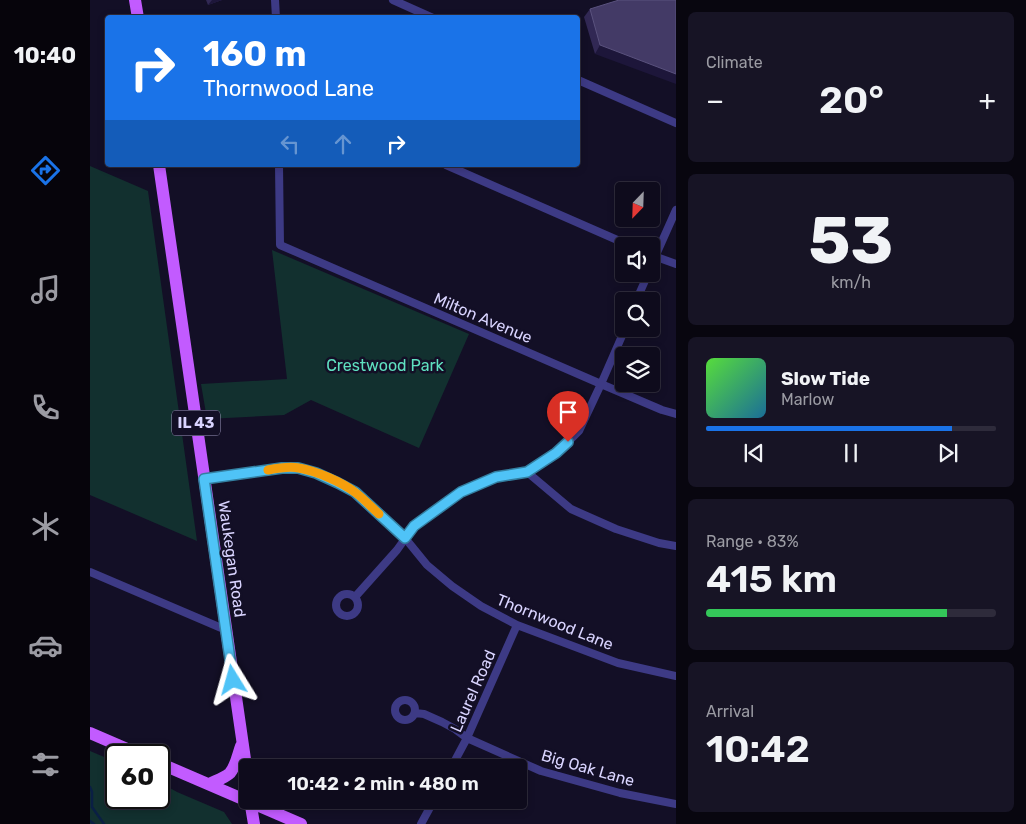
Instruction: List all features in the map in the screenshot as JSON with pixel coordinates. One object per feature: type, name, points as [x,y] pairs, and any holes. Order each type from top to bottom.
[{"type":"main road","points":[[135,0],[138,15]]},
{"type":"main road","name":"Waukegan Road","points":[[159,167],[244,759]]},
{"type":"main road","points":[[90,733],[116,744]]},
{"type":"main road","points":[[208,784],[230,773],[242,744]]},
{"type":"main road","points":[[170,768],[239,796]]},
{"type":"main road","points":[[252,809],[254,824]]},
{"type":"main road","points":[[268,809],[301,824]]},
{"type":"street","points":[[275,0],[276,15]]},
{"type":"street","points":[[393,0],[426,15]]},
{"type":"street","points":[[580,81],[676,123]]},
{"type":"street","name":"Milton Avenue","points":[[279,167],[280,245],[601,384],[676,414]]},
{"type":"street","points":[[451,167],[615,239]]},
{"type":"street","points":[[660,242],[676,210]]},
{"type":"street","points":[[660,258],[676,264]]},
{"type":"street","points":[[355,597],[397,550],[414,526],[461,492],[496,477],[527,472],[556,453],[579,431],[622,337]]},
{"type":"street","name":"Thornwood Lane","points":[[204,479],[282,468],[298,468],[316,473],[355,492],[405,538],[427,565],[452,586],[481,606],[517,625],[618,662],[676,676]]},
{"type":"street","points":[[527,472],[571,510],[616,530],[676,546]]},
{"type":"street","points":[[90,572],[226,630]]},
{"type":"street","name":"Laurel Road","points":[[456,759],[517,625]]},
{"type":"street","name":"Big Oak Lane","points":[[415,713],[424,714],[442,722],[467,738],[541,771],[620,793],[676,804]]},
{"type":"street","points":[[421,824],[429,809]]},
{"type":"green space","points":[[90,166],[148,191],[197,541],[90,495]]},
{"type":"green space","name":"Crestwood Park","points":[[272,250],[469,334],[419,448],[311,400],[284,415],[207,419],[201,384],[287,379]]},
{"type":"green space","points":[[90,751],[105,757],[105,809],[170,809],[170,788],[224,812],[232,824],[90,824]]},
{"type":"building","points":[[619,0],[676,0],[676,74],[600,45],[590,9]]},
{"type":"waterway","points":[[90,787],[92,807],[104,824]]},
{"type":"waterway","points":[[90,821],[94,824]]},
{"type":"slow traffic","points":[[268,470],[298,468],[316,473],[355,492],[379,514]]},
{"type":"route","points":[[233,680],[204,479],[282,468],[298,468],[316,473],[355,492],[405,538],[414,526],[461,492],[496,477],[527,472],[556,453],[568,442]]}]
